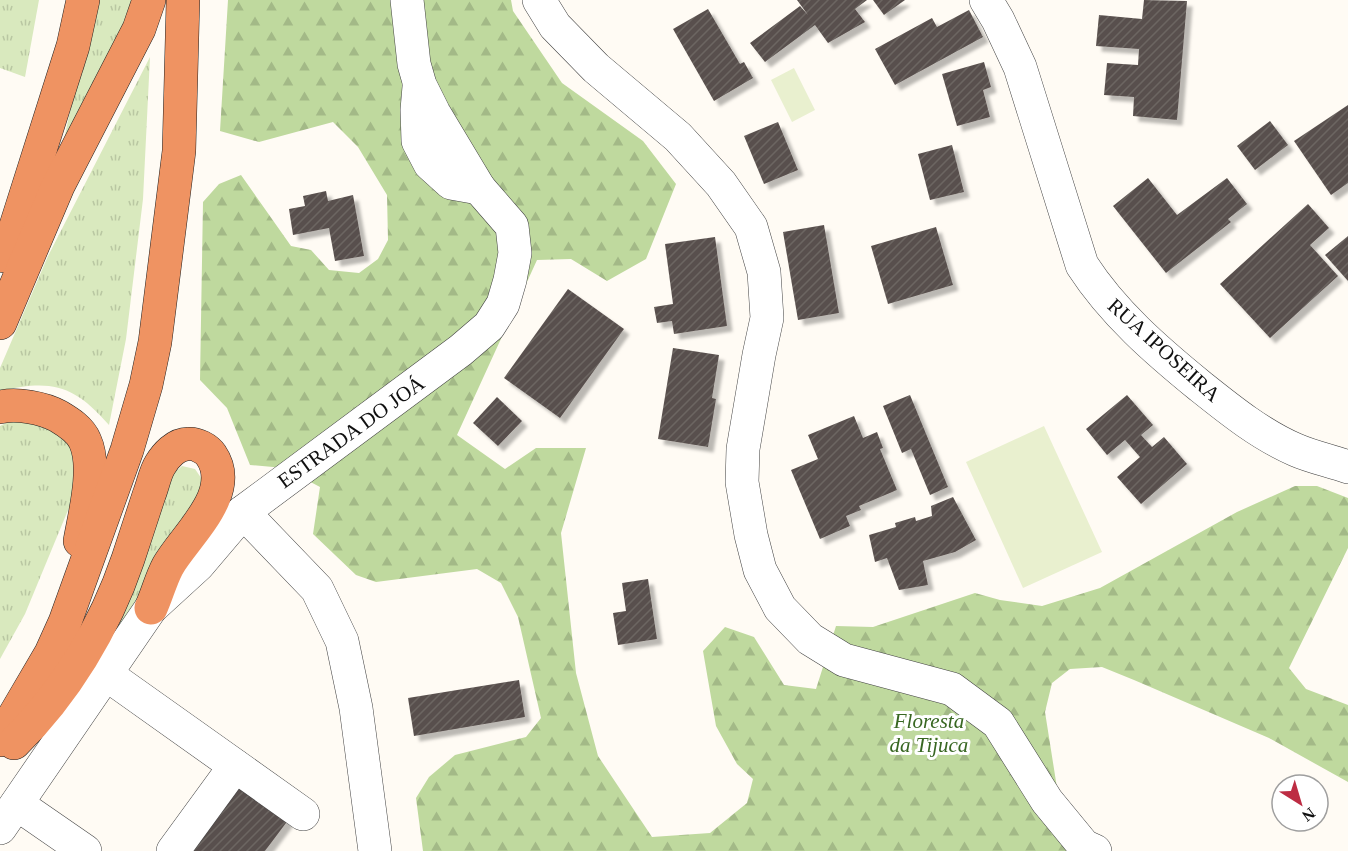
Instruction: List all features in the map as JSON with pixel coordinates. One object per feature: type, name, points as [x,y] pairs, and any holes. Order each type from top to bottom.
[{"type":"highway","points":[[0,266],[14,232],[73,46],[83,0]]},
{"type":"highway","points":[[0,323],[58,186],[139,29],[149,0]]},
{"type":"highway","points":[[0,740],[51,653],[65,622],[127,450],[146,385],[155,342],[179,151],[183,0]]},
{"type":"highway","points":[[0,407],[30,407],[47,410],[73,425],[84,439],[91,459],[65,622]]},
{"type":"highway","points":[[0,757],[33,725],[64,684],[88,646],[127,562],[159,466],[177,446],[197,445],[209,452],[216,463],[219,477],[209,508],[168,566],[151,608]]},
{"type":"street","name":"ESTRADA DO JOÁ","points":[[9,816],[151,608],[198,565],[243,512],[435,370],[489,326],[503,304],[515,253],[512,226],[479,188],[420,85],[414,64],[407,0]]},
{"type":"street","points":[[539,0],[555,26],[596,68],[678,137],[721,184],[751,227],[764,272],[767,318],[743,448],[742,482],[751,535],[760,570],[780,608],[810,639],[844,660],[952,690],[998,723],[1047,801],[1084,846],[1095,851]]},
{"type":"street","name":"RUA IPOSEIRA","points":[[986,0],[1020,67],[1082,265],[1097,289],[1132,326],[1181,370],[1255,428],[1296,450],[1348,467]]},
{"type":"street","points":[[243,512],[317,590],[342,641],[356,708],[375,851]]},
{"type":"street","points":[[106,675],[303,814]]},
{"type":"street","points":[[173,851],[235,766]]},
{"type":"street","points":[[9,816],[85,851]]},
{"type":"green space","points":[[0,0],[39,0],[25,77],[0,68]]},
{"type":"green space","points":[[94,0],[133,0],[127,18],[63,144]]},
{"type":"green space","name":"Floresta da Tijuca","points":[[228,0],[511,0],[513,11],[562,83],[643,141],[676,184],[646,259],[607,281],[571,259],[537,260],[457,435],[505,469],[536,448],[586,448],[561,533],[576,673],[598,756],[652,837],[710,833],[747,803],[753,779],[737,764],[716,726],[703,651],[725,627],[754,637],[784,685],[816,689],[836,626],[873,627],[975,593],[1000,600],[1042,606],[1100,588],[1237,512],[1295,486],[1317,486],[1348,498],[1348,548],[1289,668],[1306,689],[1348,705],[1348,782],[1269,738],[1134,680],[1102,667],[1070,669],[1052,683],[1045,712],[1067,851],[423,851],[416,798],[429,777],[455,755],[526,737],[541,718],[518,617],[501,583],[477,569],[376,582],[356,575],[313,534],[320,487],[284,468],[250,465],[227,408],[200,380],[203,202],[219,184],[241,175],[291,246],[311,250],[329,270],[359,273],[378,259],[388,240],[387,195],[358,147],[333,122],[259,142],[220,131]]},
{"type":"green space","points":[[150,57],[143,199],[126,339],[109,425],[85,401],[61,388],[34,386],[0,391],[0,368],[48,256]]},
{"type":"green space","points":[[794,68],[815,110],[792,122],[771,80]]},
{"type":"green space","points":[[12,420],[50,422],[79,452],[78,486],[25,614],[0,659],[0,426]]},
{"type":"green space","points":[[1044,426],[1102,552],[1023,588],[966,462]]},
{"type":"green space","points":[[182,466],[195,469],[206,485],[151,567],[120,635],[111,634],[172,475]]},
{"type":"building","points":[[797,0],[867,0],[855,9],[865,22],[828,43],[815,25],[765,62],[750,43],[800,6],[808,15]]},
{"type":"building","points":[[873,0],[905,0],[884,15]]},
{"type":"building","points":[[1144,0],[1187,1],[1177,120],[1133,116],[1134,97],[1104,95],[1107,63],[1138,65],[1139,49],[1096,46],[1099,15],[1142,19]]},
{"type":"building","points":[[708,9],[740,64],[744,62],[753,78],[714,101],[673,29]]},
{"type":"building","points":[[969,10],[983,37],[895,85],[875,49],[932,18],[937,27]]},
{"type":"building","points":[[984,62],[991,87],[983,90],[990,117],[957,126],[942,74]]},
{"type":"building","points":[[1348,105],[1348,183],[1331,195],[1294,141]]},
{"type":"building","points":[[1270,121],[1288,145],[1255,170],[1237,146]]},
{"type":"building","points":[[778,122],[798,170],[764,184],[744,136]]},
{"type":"building","points":[[952,145],[964,192],[930,200],[918,154]]},
{"type":"building","points":[[1148,178],[1177,215],[1227,178],[1247,204],[1228,219],[1231,222],[1166,273],[1113,206]]},
{"type":"building","points":[[326,191],[328,201],[353,195],[364,256],[335,261],[329,228],[293,235],[289,209],[305,206],[303,196]]},
{"type":"building","points":[[1308,204],[1329,228],[1310,245],[1338,276],[1270,338],[1220,284]]},
{"type":"building","points":[[824,225],[839,313],[798,320],[783,232]]},
{"type":"building","points":[[936,227],[953,285],[888,304],[871,246]]},
{"type":"building","points":[[1348,236],[1348,281],[1325,255]]},
{"type":"building","points":[[715,237],[727,326],[674,334],[672,321],[657,323],[654,307],[673,304],[665,244]]},
{"type":"building","points":[[568,289],[624,329],[560,418],[504,378]]},
{"type":"building","points":[[673,348],[719,355],[712,398],[716,399],[708,447],[658,439]]},
{"type":"building","points":[[910,395],[948,487],[930,495],[911,449],[902,453],[883,406]]},
{"type":"building","points":[[1127,395],[1153,425],[1141,435],[1152,447],[1164,437],[1187,464],[1141,504],[1117,477],[1140,457],[1125,440],[1107,455],[1086,429]]},
{"type":"building","points":[[497,397],[522,421],[498,446],[473,423]]},
{"type":"building","points":[[854,416],[863,438],[877,432],[883,448],[880,449],[897,490],[859,506],[861,510],[846,516],[850,526],[820,539],[791,470],[818,459],[808,435]]},
{"type":"building","points":[[953,497],[976,540],[955,552],[923,561],[928,585],[899,590],[887,558],[875,562],[869,535],[896,527],[895,523],[915,517],[916,521],[932,516],[931,506]]},
{"type":"building","points":[[648,579],[657,639],[618,645],[613,613],[626,611],[622,583]]},
{"type":"building","points":[[519,680],[525,717],[414,736],[408,698]]},
{"type":"building","points":[[240,783],[292,815],[265,851],[193,851]]}]
